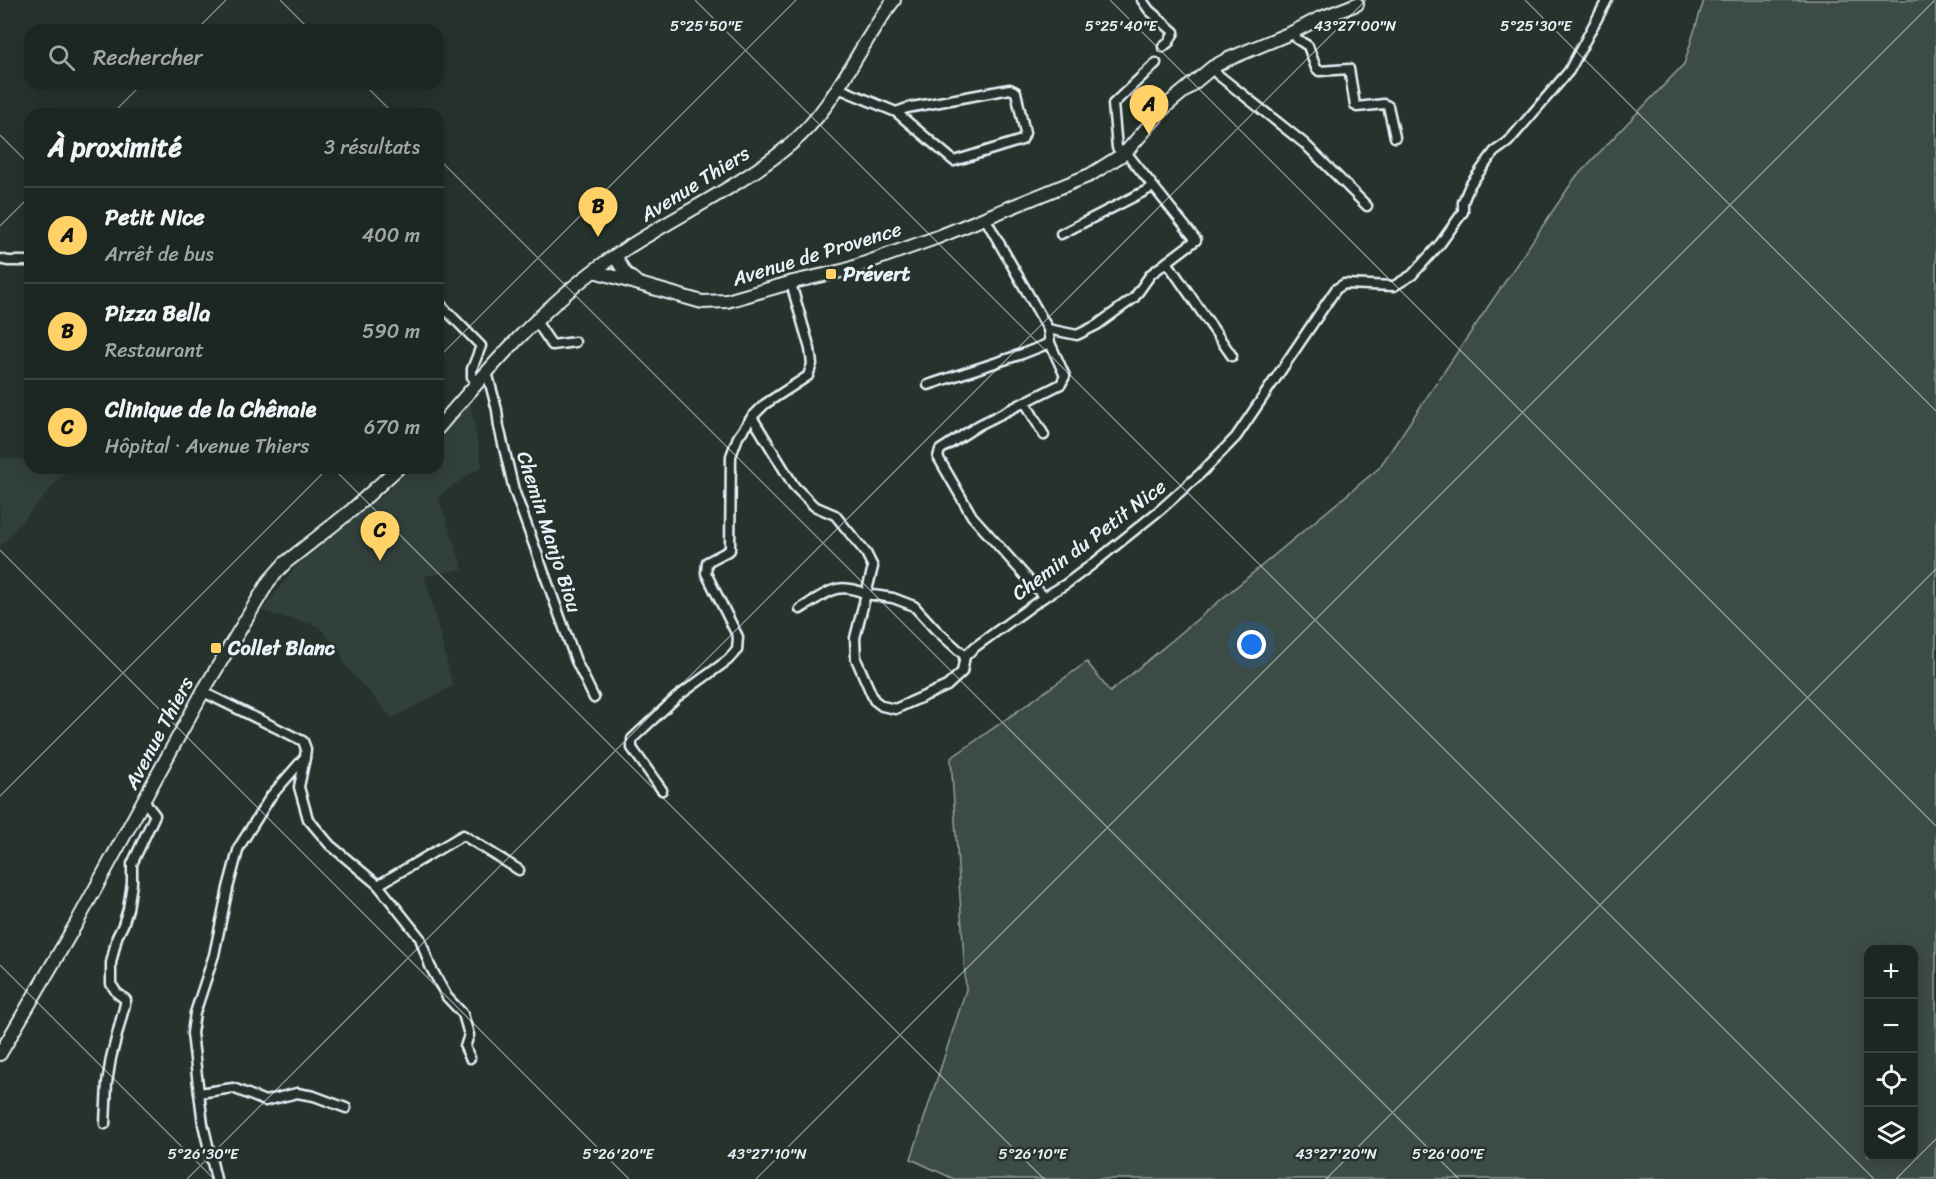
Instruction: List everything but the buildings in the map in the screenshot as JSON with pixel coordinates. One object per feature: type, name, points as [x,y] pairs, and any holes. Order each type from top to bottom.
[{"type":"main road","name":"Avenue Thiers","points":[[444,421],[546,310],[594,271],[759,168],[792,143],[819,115],[894,0]]},
{"type":"main road","name":"Avenue de Provence","points":[[594,271],[702,302],[727,301],[846,270],[986,220],[1090,175],[1127,155],[1167,105],[1216,71],[1226,60],[1295,36],[1318,19],[1361,2]]},
{"type":"main road","points":[[615,256],[625,273],[636,282]]},
{"type":"main road","name":"Avenue Thiers","points":[[0,1054],[76,924],[203,692],[274,575],[285,563],[352,510],[391,474]]},
{"type":"street","points":[[1142,0],[1149,10],[1174,32],[1170,42],[1162,47]]},
{"type":"street","name":"Chemin du Petit Nice","points":[[965,656],[1044,597],[1066,584],[1161,509],[1236,437],[1336,289],[1344,284],[1394,286],[1412,275],[1440,244],[1463,212],[1463,202],[1470,185],[1494,152],[1508,142],[1569,71],[1607,0]]},
{"type":"street","points":[[1295,36],[1308,46],[1316,68],[1320,71],[1349,69],[1354,105],[1357,107],[1384,104],[1388,106],[1395,137]]},
{"type":"street","points":[[1048,330],[1077,335],[1097,325],[1134,298],[1150,274],[1196,240],[1127,155],[1117,148],[1113,104],[1155,63]]},
{"type":"street","points":[[1216,71],[1305,144],[1366,206]]},
{"type":"street","points":[[838,88],[896,112],[954,161],[1022,140],[1025,133],[1016,92],[1010,89],[896,112]]},
{"type":"street","points":[[1061,234],[1153,187]]},
{"type":"street","points":[[986,220],[1048,330],[1050,343],[1065,376],[1061,384],[979,425],[940,450],[938,457],[972,516],[1044,597]]},
{"type":"street","points":[[0,259],[24,261]]},
{"type":"street","points":[[1167,262],[1232,356]]},
{"type":"street","points":[[662,790],[632,748],[632,739],[677,697],[728,660],[737,650],[738,637],[706,573],[707,562],[730,550],[731,456],[738,437],[752,417],[765,404],[808,376],[812,364],[810,349],[792,287],[793,282]]},
{"type":"street","points":[[444,308],[481,346],[472,369],[472,377],[477,383]]},
{"type":"street","points":[[536,321],[552,345],[575,342]]},
{"type":"street","points":[[928,385],[1050,343]]},
{"type":"street","name":"Chemin Manjo Biou","points":[[487,372],[514,490],[576,661],[594,698]]},
{"type":"street","points":[[1025,402],[1044,435]]},
{"type":"street","points":[[752,417],[794,486],[814,506],[835,515],[866,553],[873,567],[867,594],[855,638],[856,659],[874,700],[882,706],[895,709],[947,686],[962,672],[965,656],[914,606],[893,598],[867,594],[856,589],[837,587],[800,609]]},
{"type":"street","points":[[203,692],[303,741],[306,749],[299,787],[308,819],[330,845],[378,885],[420,938],[430,966],[447,997],[463,1014],[469,1035],[465,1047],[470,1058]]},
{"type":"street","points":[[216,1179],[210,1159],[199,1093],[192,1033],[195,1013],[214,955],[239,847],[271,796],[305,756]]},
{"type":"street","points":[[105,1124],[111,1058],[126,1000],[111,984],[111,963],[117,937],[128,909],[132,864],[155,816],[144,801]]},
{"type":"street","points":[[378,885],[463,835],[519,870]]},
{"type":"street","points":[[199,1093],[233,1088],[265,1101],[297,1093],[314,1096],[346,1108]]},
{"type":"shaded area","points":[[1704,0],[1936,0],[1936,1179],[954,1179],[911,1159],[966,990],[951,758],[1087,662],[1110,692],[1379,468],[1575,178],[1684,64]]},
{"type":"shaded area","points":[[470,401],[482,466],[438,496],[463,569],[425,576],[453,686],[392,718],[343,663],[341,651],[318,626],[261,611],[307,553],[388,491],[404,474],[444,474],[444,429]]},
{"type":"shaded area","points":[[0,458],[24,460],[24,474],[64,474],[0,547]]},
{"type":"place","name":"Petit Nice","points":[[1149,135]]},
{"type":"place","name":"Pizza Bella","points":[[598,237]]},
{"type":"place","name":"Prévert","points":[[831,274]]},
{"type":"place","name":"Clinique de la Chênaie","points":[[380,561]]},
{"type":"place","name":"Collet Blanc","points":[[216,648]]}]
